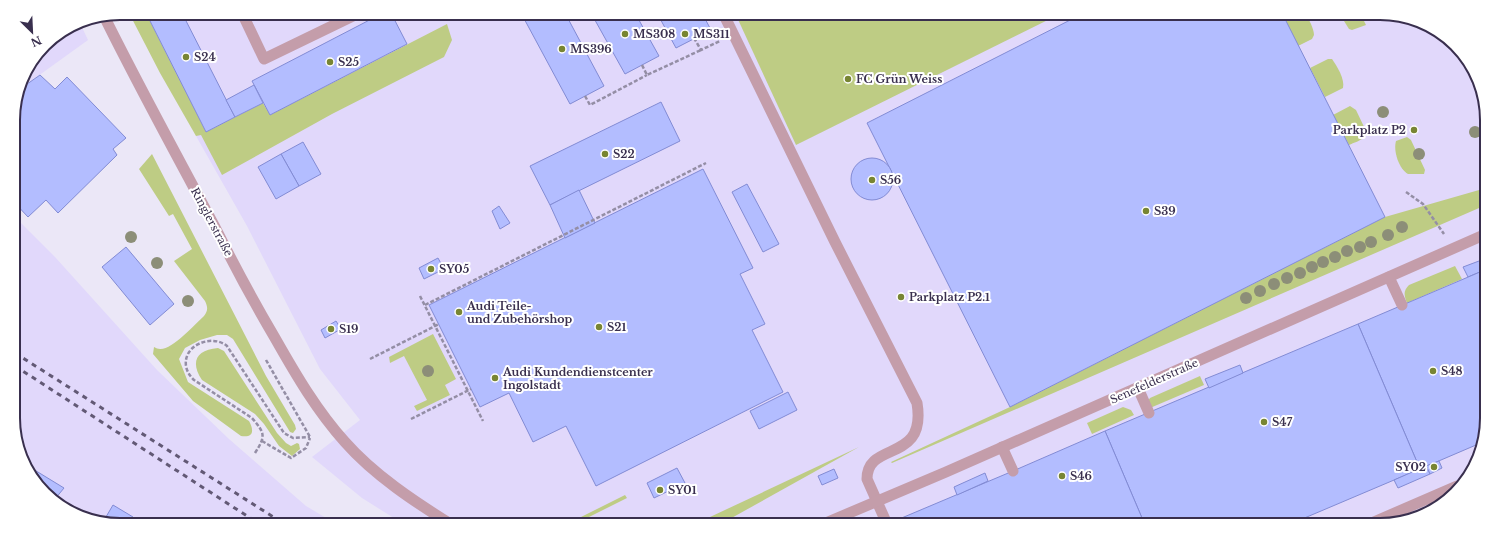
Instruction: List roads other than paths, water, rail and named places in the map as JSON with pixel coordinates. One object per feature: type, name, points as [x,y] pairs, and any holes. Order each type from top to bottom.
[{"type":"street","points":[[245,20],[264,59],[345,20]]},
{"type":"street","points":[[726,20],[835,242],[917,403],[919,416],[918,427],[912,439],[903,446],[876,459],[867,472],[867,479],[884,518]]},
{"type":"street","name":"Ringlerstraße","points":[[107,21],[248,291],[294,372],[328,422],[346,443],[388,481],[440,518]]},
{"type":"street","name":"Senefelderstraße","points":[[840,518],[1480,237]]},
{"type":"street","points":[[1389,277],[1402,305]]},
{"type":"street","points":[[1138,388],[1149,413]]},
{"type":"street","points":[[1002,447],[1013,471]]},
{"type":"street","points":[[1383,518],[1451,488]]},
{"type":"railway","points":[[20,356],[275,518]]},
{"type":"railway","points":[[20,369],[250,518]]},
{"type":"place","name":"MS308","points":[[625,34]]},
{"type":"place","name":"MS311","points":[[685,34]]},
{"type":"place","name":"MS396","points":[[562,49]]},
{"type":"place","name":"S24","points":[[186,57]]},
{"type":"place","name":"S25","points":[[330,62]]},
{"type":"place","name":"FC Grün Weiss","points":[[848,79]]},
{"type":"place","name":"Parkplatz P2","points":[[1414,130]]},
{"type":"place","name":"S22","points":[[605,154]]},
{"type":"place","name":"S56","points":[[872,180]]},
{"type":"place","name":"S39","points":[[1146,211]]},
{"type":"place","name":"SY05","points":[[431,269]]},
{"type":"place","name":"Parkplatz P2.1","points":[[901,297]]},
{"type":"place","name":"Audi Teile- und Zubehörshop","points":[[459,312]]},
{"type":"place","name":"S21","points":[[599,327]]},
{"type":"place","name":"S19","points":[[331,329]]},
{"type":"place","name":"S48","points":[[1433,371]]},
{"type":"place","name":"Audi Kundendienstcenter Ingolstadt","points":[[495,378]]},
{"type":"place","name":"S47","points":[[1264,422]]},
{"type":"place","name":"SY02","points":[[1434,467]]},
{"type":"place","name":"S46","points":[[1062,476]]},
{"type":"place","name":"SY01","points":[[660,490]]}]
